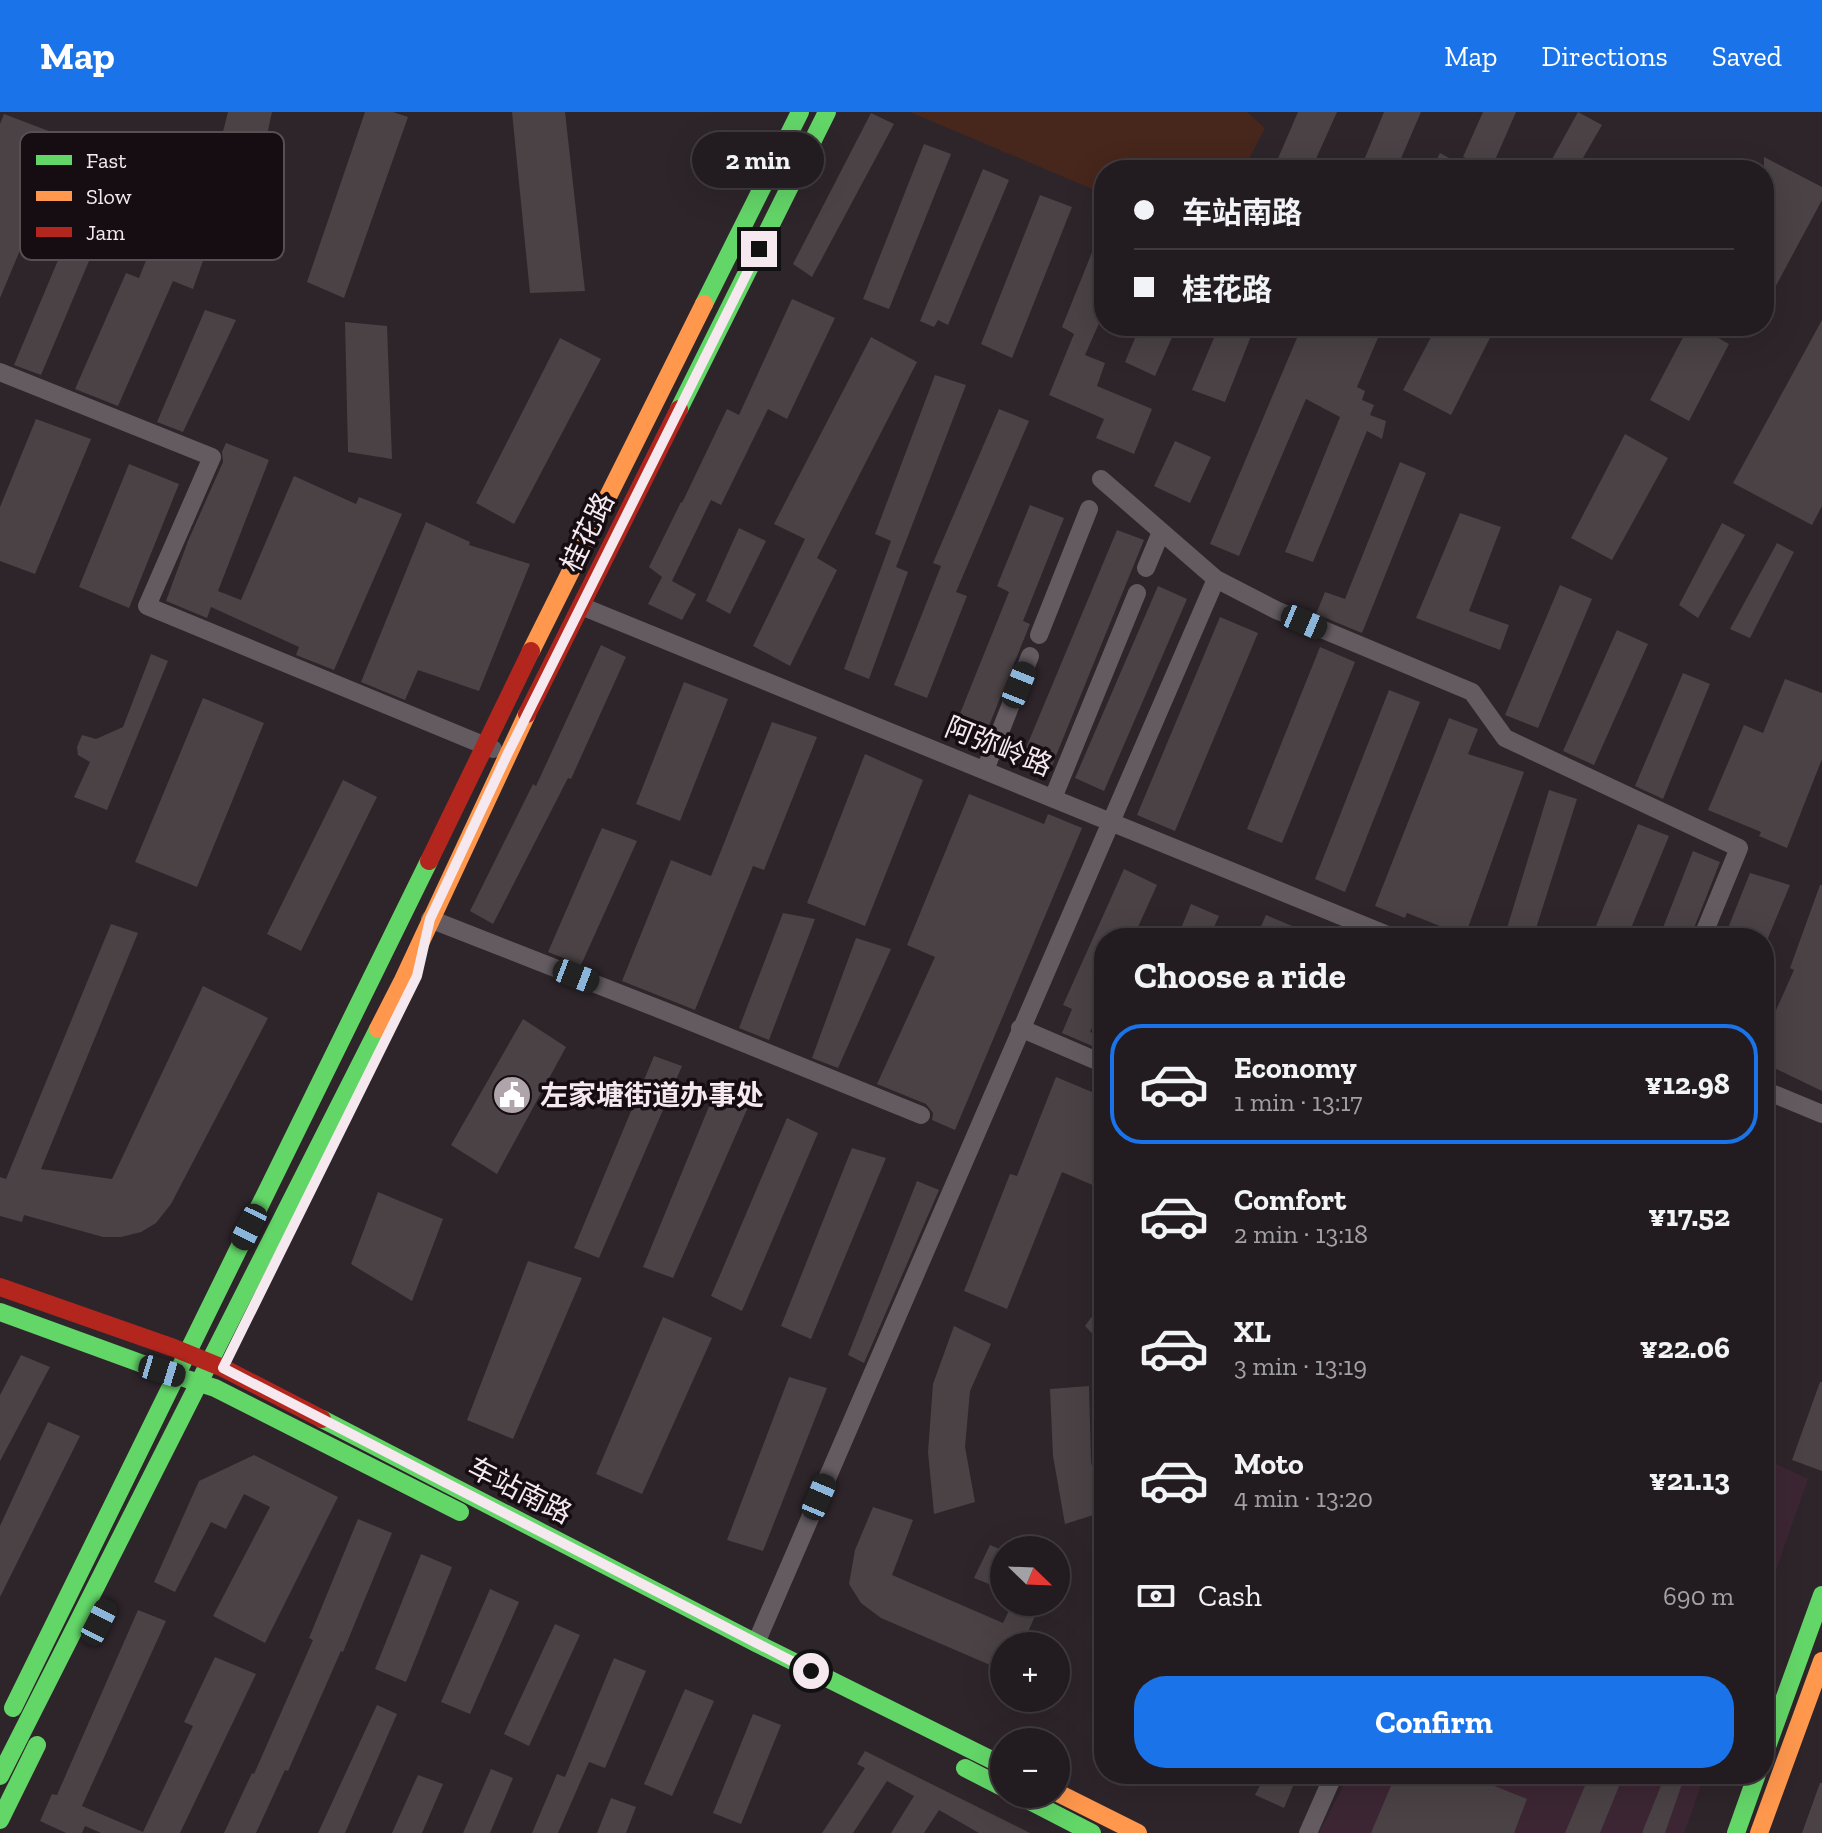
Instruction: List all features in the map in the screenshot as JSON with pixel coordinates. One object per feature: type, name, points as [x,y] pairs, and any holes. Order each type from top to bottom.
[{"type":"main road","name":"桂花路","points":[[405,910],[800,112]]},
{"type":"main road","name":"桂花路","points":[[0,1776],[403,980],[507,755],[827,112]]},
{"type":"main road","points":[[7,1720],[405,910]]},
{"type":"main road","points":[[0,1698],[369,953],[405,910]]},
{"type":"main road","points":[[161,1497],[417,976],[430,919]]},
{"type":"main road","name":"车站南路","points":[[0,1287],[223,1368],[756,1643],[990,1759]]},
{"type":"main road","name":"车站南路","points":[[0,1312],[215,1388],[483,1524]]},
{"type":"main road","points":[[1774,1727],[1822,1595]]},
{"type":"main road","points":[[666,1617],[807,1688]]},
{"type":"main road","points":[[1759,1833],[1822,1661]]},
{"type":"main road","points":[[0,1820],[42,1735]]},
{"type":"main road","points":[[948,1759],[990,1781]]},
{"type":"main road","points":[[1736,1833],[1753,1784]]},
{"type":"main road","points":[[1070,1799],[1138,1833]]},
{"type":"main road","points":[[1043,1808],[1092,1833]]},
{"type":"street","points":[[0,372],[212,457],[147,606],[507,755]]},
{"type":"street","points":[[1101,479],[1216,579],[1276,610],[1472,692],[1505,738],[1739,848],[1706,928]]},
{"type":"street","points":[[1039,635],[1089,509]]},
{"type":"street","points":[[1146,568],[1161,532]]},
{"type":"street","points":[[756,1643],[1216,579]]},
{"type":"street","points":[[1053,798],[1137,593]]},
{"type":"street","name":"阿弥岭路","points":[[581,606],[1370,928]]},
{"type":"street","points":[[985,770],[1030,656]]},
{"type":"street","points":[[430,919],[921,1115]]},
{"type":"street","points":[[1020,1028],[1094,1060]]},
{"type":"street","points":[[1774,1094],[1822,1114]]},
{"type":"street","points":[[1308,1833],[1330,1784]]},
{"type":"shaded area","points":[[910,112],[1247,112],[1265,128],[1248,160],[1094,160],[1094,190]]},
{"type":"shaded area","points":[[1774,1463],[1808,1479],[1774,1576]]},
{"type":"shaded area","points":[[1344,1784],[1701,1784],[1684,1833],[1319,1833]]},
{"type":"building","points":[[228,112],[272,112],[268,132],[223,132]]},
{"type":"building","points":[[365,112],[393,112],[408,117],[344,298],[307,282]]},
{"type":"building","points":[[512,112],[565,112],[585,291],[530,293]]},
{"type":"building","points":[[1298,112],[1337,112],[1315,160],[1277,160]]},
{"type":"building","points":[[1384,112],[1421,112],[1400,160],[1364,160]]},
{"type":"building","points":[[1483,112],[1516,112],[1495,160],[1463,157]]},
{"type":"building","points":[[1578,112],[1602,125],[1582,160],[1552,160]]},
{"type":"building","points":[[871,113],[894,124],[812,277],[793,264]]},
{"type":"building","points":[[4,114],[51,132],[20,132],[20,250],[0,298],[0,124]]},
{"type":"building","points":[[924,144],[951,154],[889,309],[863,299]]},
{"type":"building","points":[[1440,153],[1453,160],[1436,160]]},
{"type":"building","points":[[1774,162],[1822,187],[1822,200],[1774,289]]},
{"type":"building","points":[[983,169],[1009,180],[948,325],[938,320],[934,327],[920,321]]},
{"type":"building","points":[[1040,195],[1072,207],[1012,358],[981,344]]},
{"type":"building","points":[[1094,247],[1094,335],[1085,355],[1105,363],[1097,386],[1152,409],[1134,454],[1096,438],[1104,419],[1049,395],[1074,334],[1062,327]]},
{"type":"building","points":[[58,260],[89,260],[41,375],[14,365]]},
{"type":"building","points":[[146,260],[203,260],[193,289],[173,281],[118,406],[75,389],[126,273],[139,278]]},
{"type":"building","points":[[792,299],[835,318],[787,419],[768,409],[721,505],[711,500],[672,581],[696,594],[682,620],[648,604],[662,577],[649,567],[727,409],[739,415]]},
{"type":"building","points":[[205,310],[236,320],[183,432],[157,422]]},
{"type":"building","points":[[1822,320],[1822,506],[1812,525],[1733,483]]},
{"type":"building","points":[[345,322],[387,326],[392,459],[348,452]]},
{"type":"building","points":[[1136,336],[1173,336],[1155,376],[1125,362]]},
{"type":"building","points":[[1215,336],[1251,336],[1225,402],[1192,390]]},
{"type":"building","points":[[1298,336],[1379,336],[1357,387],[1365,391],[1362,400],[1374,405],[1370,415],[1386,421],[1382,439],[1367,431],[1313,562],[1285,552],[1340,417],[1306,399],[1239,556],[1210,544]]},
{"type":"building","points":[[1432,336],[1491,336],[1451,415],[1403,390]]},
{"type":"building","points":[[1684,336],[1715,336],[1729,344],[1689,421],[1650,400]]},
{"type":"building","points":[[871,337],[917,362],[817,558],[837,570],[790,666],[753,646],[805,539],[774,524]]},
{"type":"building","points":[[560,338],[601,359],[514,524],[476,503]]},
{"type":"building","points":[[935,375],[966,385],[896,567],[908,572],[869,679],[844,669],[891,541],[875,534]]},
{"type":"building","points":[[999,409],[1029,421],[956,592],[967,596],[927,698],[894,685],[941,566],[933,563]]},
{"type":"building","points":[[36,419],[91,439],[35,574],[0,561],[0,507]]},
{"type":"building","points":[[1625,434],[1668,458],[1612,560],[1571,538]]},
{"type":"building","points":[[1175,441],[1211,457],[1190,503],[1154,486]]},
{"type":"building","points":[[226,443],[269,460],[218,591],[241,600],[294,476],[356,504],[359,497],[402,514],[334,670],[296,655],[299,647],[211,607],[207,618],[166,601],[188,541],[223,462],[222,452]]},
{"type":"building","points":[[1400,462],[1426,473],[1362,633],[1316,614],[1325,592],[1345,599]]},
{"type":"building","points":[[129,464],[179,484],[129,608],[79,587]]},
{"type":"building","points":[[1030,505],[1064,518],[1023,621],[1030,624],[988,728],[959,716],[1009,592],[997,586]]},
{"type":"building","points":[[1460,513],[1501,527],[1469,611],[1509,625],[1500,650],[1416,618]]},
{"type":"building","points":[[426,522],[470,542],[469,545],[530,564],[479,691],[418,670],[405,700],[361,682]]},
{"type":"building","points":[[1722,523],[1745,535],[1698,618],[1679,605]]},
{"type":"building","points":[[739,528],[766,541],[730,614],[706,601]]},
{"type":"building","points":[[1117,530],[1144,540],[1051,768],[1023,755]]},
{"type":"building","points":[[1777,543],[1794,552],[1750,638],[1730,629]]},
{"type":"building","points":[[1560,585],[1592,599],[1538,728],[1505,715]]},
{"type":"building","points":[[1158,586],[1187,599],[1104,791],[1075,778]]},
{"type":"building","points":[[1220,617],[1258,633],[1175,831],[1137,815]]},
{"type":"building","points":[[1617,630],[1648,644],[1594,765],[1563,751]]},
{"type":"building","points":[[601,645],[626,657],[571,779],[568,778],[493,924],[470,911],[533,784],[536,786]]},
{"type":"building","points":[[1320,647],[1355,662],[1282,843],[1247,829]]},
{"type":"building","points":[[151,654],[168,661],[107,810],[74,797],[90,762],[78,755],[77,747],[82,735],[96,739],[123,727]]},
{"type":"building","points":[[1683,673],[1710,684],[1663,799],[1635,786]]},
{"type":"building","points":[[1785,679],[1822,693],[1822,759],[1787,848],[1759,836],[1761,832],[1708,810],[1744,725],[1763,733]]},
{"type":"building","points":[[684,682],[728,699],[680,821],[636,804]]},
{"type":"building","points":[[1389,690],[1420,702],[1345,892],[1315,879]]},
{"type":"building","points":[[203,698],[264,723],[197,887],[135,862]]},
{"type":"building","points":[[1449,718],[1478,729],[1468,754],[1524,772],[1468,928],[1445,928],[1407,913],[1405,918],[1375,906]]},
{"type":"building","points":[[772,722],[817,737],[764,870],[753,866],[695,1010],[622,981],[671,860],[711,876]]},
{"type":"building","points":[[865,754],[923,780],[865,926],[807,903]]},
{"type":"building","points":[[343,780],[377,797],[301,951],[267,934]]},
{"type":"building","points":[[1549,790],[1577,799],[1536,928],[1507,928]]},
{"type":"building","points":[[969,794],[1044,824],[1048,814],[1082,828],[955,1130],[932,1120],[933,1113],[926,1104],[877,1084],[935,957],[907,945]]},
{"type":"building","points":[[1638,824],[1669,836],[1631,928],[1595,928]]},
{"type":"building","points":[[602,828],[637,841],[581,965],[548,952]]},
{"type":"building","points":[[1693,851],[1720,862],[1694,928],[1663,928]]},
{"type":"building","points":[[1124,869],[1157,885],[1138,928],[1098,928]]},
{"type":"building","points":[[1750,873],[1790,885],[1772,928],[1728,928]]},
{"type":"building","points":[[1822,885],[1822,1091],[1774,1068],[1774,1015],[1794,970],[1790,968]]},
{"type":"building","points":[[1191,904],[1219,916],[1214,928],[1181,928]]},
{"type":"building","points":[[783,913],[815,919],[769,1040],[739,1028]]},
{"type":"building","points":[[1266,915],[1297,928],[1260,928]]},
{"type":"building","points":[[111,924],[138,933],[41,1169],[112,1179],[203,986],[268,1018],[171,1204],[156,1223],[141,1232],[121,1237],[103,1237],[24,1215],[22,1222],[0,1216],[0,1177],[6,1179]]},
{"type":"building","points":[[1094,936],[1094,1023],[1090,1032],[1094,1033],[1094,1047],[1062,1033],[1072,1009],[1063,1005]]},
{"type":"building","points":[[856,938],[891,949],[838,1068],[812,1058]]},
{"type":"building","points":[[523,1019],[566,1047],[497,1174],[451,1145]]},
{"type":"building","points":[[654,1056],[682,1066],[599,1258],[574,1248]]},
{"type":"building","points":[[1056,1077],[1094,1093],[1094,1186],[1062,1172],[1007,1309],[964,1291],[1010,1174],[1017,1176]]},
{"type":"building","points":[[717,1087],[752,1098],[673,1278],[643,1267]]},
{"type":"building","points":[[787,1118],[818,1133],[742,1311],[711,1296]]},
{"type":"building","points":[[852,1148],[886,1158],[811,1339],[781,1326]]},
{"type":"building","points":[[917,1181],[939,1190],[864,1363],[848,1355]]},
{"type":"building","points":[[378,1192],[443,1219],[412,1301],[351,1264]]},
{"type":"building","points":[[528,1261],[582,1278],[513,1439],[467,1420]]},
{"type":"building","points":[[1094,1314],[1094,1335],[1085,1326]]},
{"type":"building","points":[[663,1317],[712,1338],[642,1494],[596,1474]]},
{"type":"building","points":[[954,1326],[991,1344],[970,1391],[965,1447],[975,1502],[934,1514],[928,1452],[933,1384]]},
{"type":"building","points":[[21,1355],[50,1367],[0,1461],[0,1395]]},
{"type":"building","points":[[789,1377],[827,1388],[763,1551],[727,1540]]},
{"type":"building","points":[[1822,1382],[1822,1471],[1792,1460]]},
{"type":"building","points":[[1089,1386],[1094,1515],[1065,1524],[1053,1456],[1050,1389]]},
{"type":"building","points":[[48,1422],[80,1436],[0,1597],[0,1526]]},
{"type":"building","points":[[254,1455],[338,1497],[265,1643],[213,1616],[270,1507],[244,1494],[226,1529],[211,1522],[175,1592],[154,1582],[199,1481]]},
{"type":"building","points":[[873,1507],[913,1520],[892,1575],[1003,1623],[1006,1616],[1035,1616],[1028,1632],[990,1632],[990,1665],[881,1618],[861,1603],[849,1584],[855,1550]]},
{"type":"building","points":[[358,1519],[392,1533],[343,1652],[256,1833],[224,1833],[254,1774],[313,1640],[309,1638]]},
{"type":"building","points":[[990,1545],[990,1584],[974,1578]]},
{"type":"building","points":[[421,1554],[452,1567],[406,1682],[375,1669]]},
{"type":"building","points":[[490,1589],[519,1602],[470,1714],[441,1702]]},
{"type":"building","points":[[138,1610],[166,1621],[82,1806],[143,1832],[193,1726],[184,1722],[215,1657],[256,1674],[180,1833],[101,1833],[85,1826],[82,1833],[66,1833],[40,1821],[52,1794],[57,1795]]},
{"type":"building","points":[[555,1624],[580,1635],[529,1746],[504,1734]]},
{"type":"building","points":[[614,1658],[646,1671],[605,1768],[589,1762],[558,1833],[532,1833],[557,1774],[565,1777]]},
{"type":"building","points":[[685,1689],[714,1701],[672,1796],[644,1784]]},
{"type":"building","points":[[377,1705],[397,1714],[345,1833],[318,1833]]},
{"type":"building","points":[[753,1714],[781,1725],[741,1824],[713,1813]]},
{"type":"building","points":[[865,1751],[1030,1833],[979,1833],[939,1810],[924,1833],[891,1833],[914,1796],[887,1781],[853,1833],[822,1833],[865,1768],[857,1764]]},
{"type":"building","points":[[491,1769],[513,1778],[490,1833],[463,1833]]},
{"type":"building","points":[[418,1775],[443,1784],[422,1833],[392,1833]]},
{"type":"building","points":[[1820,1783],[1822,1833],[1802,1833]]},
{"type":"building","points":[[1261,1784],[1294,1784],[1284,1808],[1255,1795]]},
{"type":"building","points":[[1392,1784],[1489,1784],[1527,1799],[1514,1833],[1371,1833]]},
{"type":"building","points":[[1586,1784],[1620,1784],[1600,1833],[1565,1833]]},
{"type":"building","points":[[1662,1784],[1682,1784],[1665,1833],[1642,1833]]},
{"type":"building","points":[[611,1798],[636,1807],[626,1833],[597,1833]]},
{"type":"traffic: fast","points":[[704,304],[800,112]]},
{"type":"traffic: fast","points":[[679,409],[827,112]]},
{"type":"traffic: fast","points":[[13,1708],[429,861]]},
{"type":"traffic: fast","points":[[0,1776],[378,1029]]},
{"type":"traffic: fast","points":[[0,1312],[215,1388],[460,1512]]},
{"type":"traffic: fast","points":[[322,1419],[756,1643],[990,1759]]},
{"type":"traffic: fast","points":[[1774,1727],[1822,1595]]},
{"type":"traffic: fast","points":[[0,1820],[37,1745]]},
{"type":"traffic: fast","points":[[965,1768],[990,1781]]},
{"type":"traffic: fast","points":[[1736,1833],[1753,1784]]},
{"type":"traffic: fast","points":[[1043,1808],[1092,1833]]},
{"type":"traffic: slow","points":[[531,651],[704,304]]},
{"type":"traffic: slow","points":[[378,1029],[527,714]]},
{"type":"traffic: slow","points":[[1759,1833],[1822,1661]]},
{"type":"traffic: slow","points":[[1070,1799],[1138,1833]]},
{"type":"traffic: jam","points":[[527,714],[679,409]]},
{"type":"traffic: jam","points":[[429,861],[531,651]]},
{"type":"traffic: jam","points":[[0,1287],[223,1368],[322,1419]]},
{"type":"place","name":"左家塘街道办事处","points":[[512,1095]]},
{"type":"route","points":[[759,249],[507,755],[430,919],[417,976],[223,1368],[811,1671]]}]
